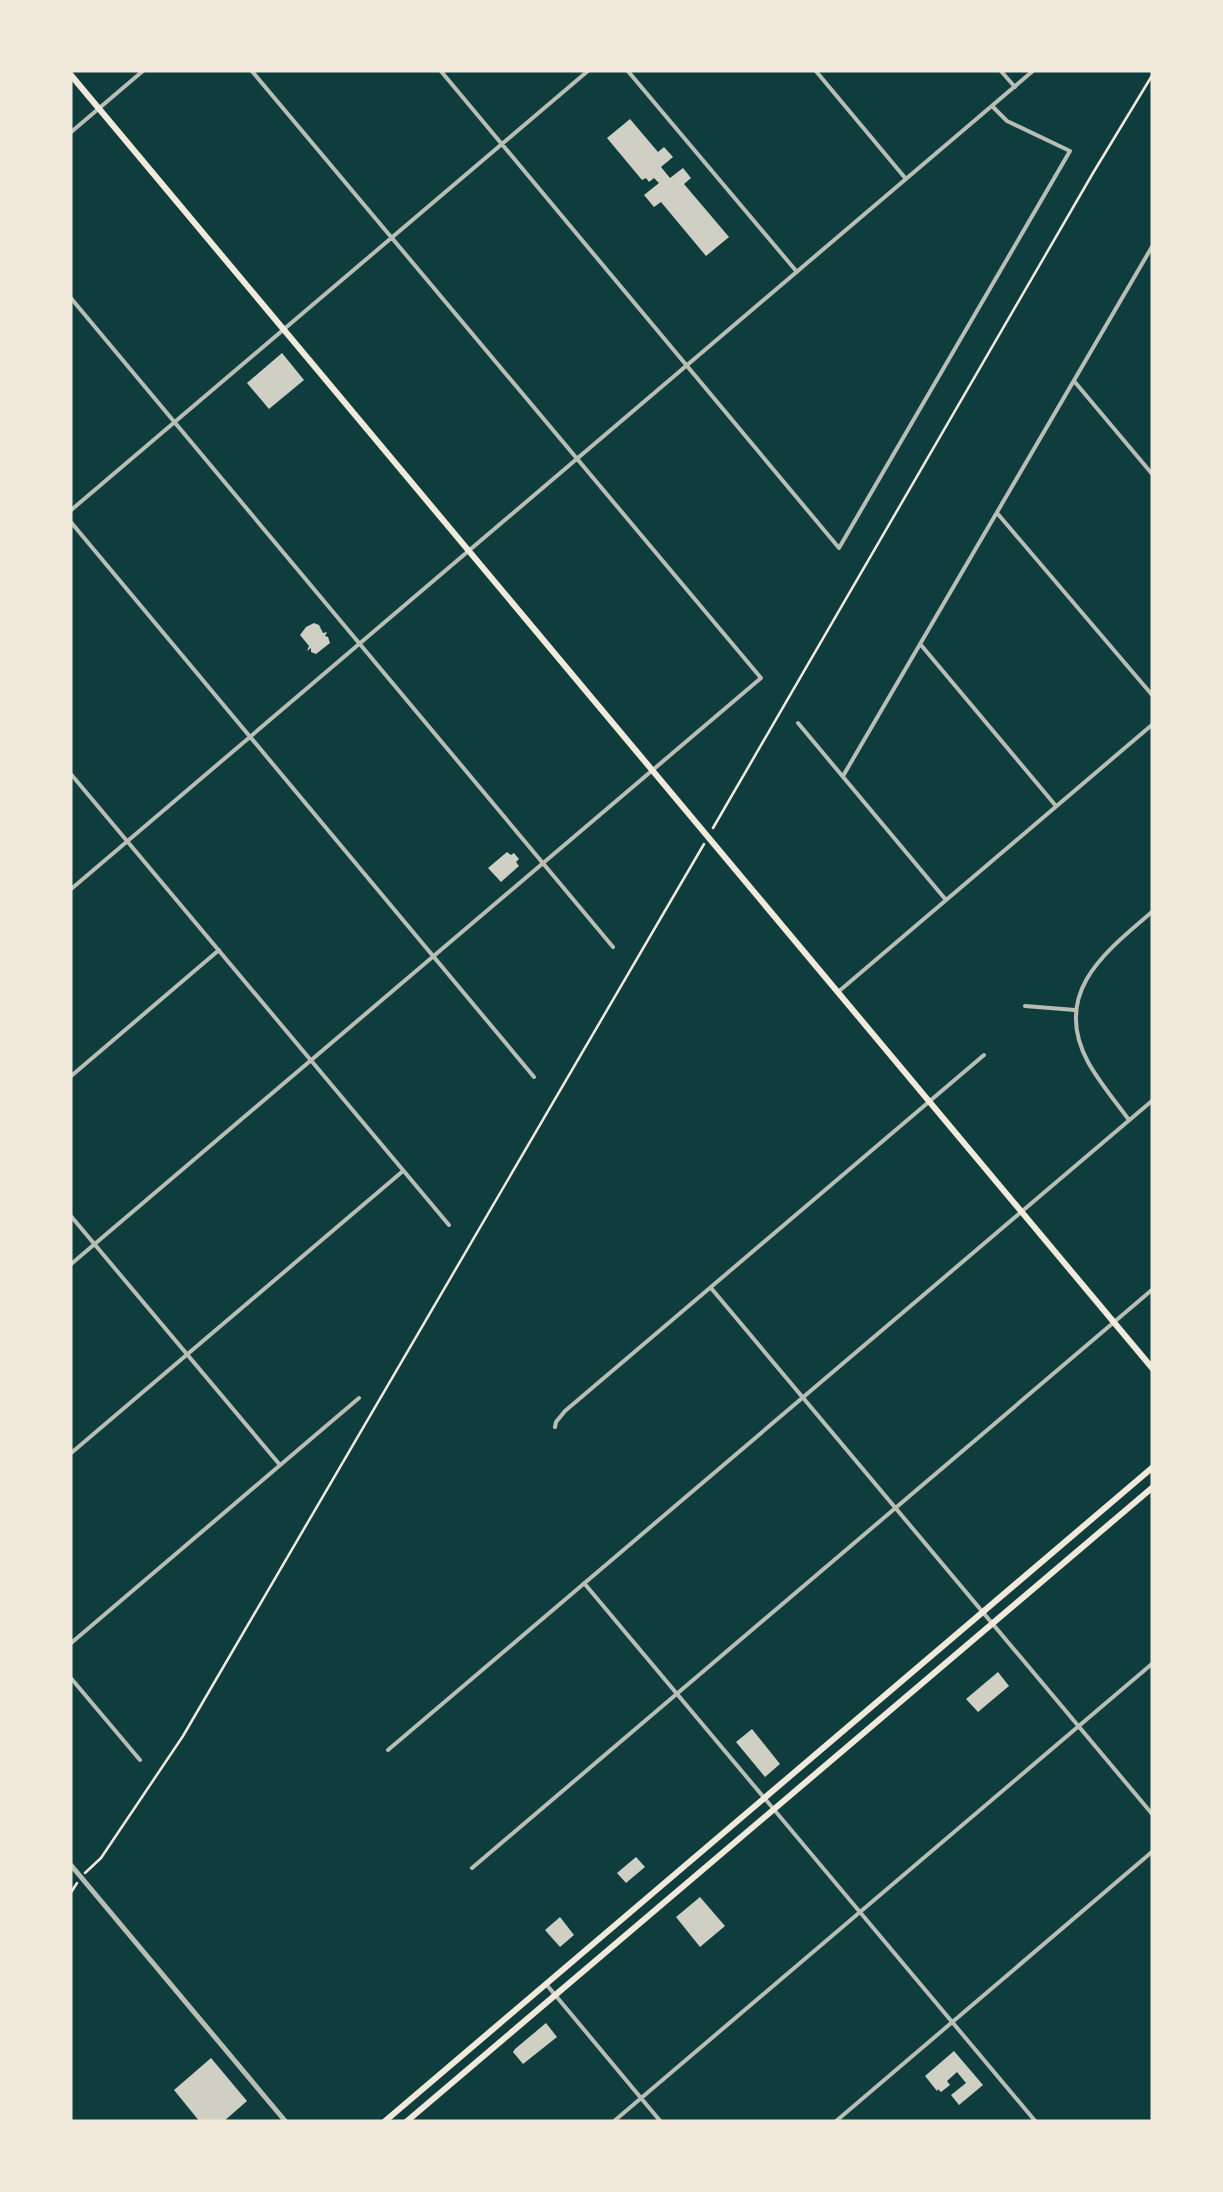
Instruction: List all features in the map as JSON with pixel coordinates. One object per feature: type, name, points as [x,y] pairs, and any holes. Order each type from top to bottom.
[{"type":"main road","points":[[70,74],[1153,1369]]},
{"type":"main road","points":[[384,2122],[1153,1468]]},
{"type":"main road","points":[[406,2122],[1153,1488]]},
{"type":"street","points":[[70,133],[144,70]]},
{"type":"street","points":[[70,1265],[761,678],[252,70]]},
{"type":"street","points":[[440,70],[839,548],[1070,150],[1007,122],[992,106]]},
{"type":"street","points":[[70,511],[589,70]]},
{"type":"street","points":[[627,70],[796,272]]},
{"type":"street","points":[[815,70],[906,179]]},
{"type":"street","points":[[1000,70],[1014,87]]},
{"type":"street","points":[[70,890],[1034,70]]},
{"type":"street","points":[[844,776],[1152,249]]},
{"type":"street","points":[[70,297],[613,947]]},
{"type":"street","points":[[1074,381],[1153,475]]},
{"type":"street","points":[[997,513],[1153,696]]},
{"type":"street","points":[[70,521],[534,1077]]},
{"type":"street","points":[[921,644],[1056,806]]},
{"type":"street","points":[[798,723],[946,900]]},
{"type":"street","points":[[838,992],[1153,724]]},
{"type":"street","points":[[70,773],[449,1225]]},
{"type":"street","points":[[1130,1120],[1086,1059],[1074,1010],[1094,966],[1153,911]]},
{"type":"street","points":[[70,1076],[219,950]]},
{"type":"street","points":[[1025,1006],[1074,1010]]},
{"type":"street","points":[[555,1427],[565,1411],[984,1055]]},
{"type":"street","points":[[388,1750],[1153,1100]]},
{"type":"street","points":[[70,1454],[403,1170]]},
{"type":"street","points":[[70,1215],[280,1465]]},
{"type":"street","points":[[711,1288],[1153,1816]]},
{"type":"street","points":[[472,1868],[1153,1288]]},
{"type":"street","points":[[70,1643],[359,1398]]},
{"type":"street","points":[[584,1583],[1036,2122]]},
{"type":"street","points":[[613,2122],[1153,1664]]},
{"type":"street","points":[[70,1676],[140,1760]]},
{"type":"street","points":[[834,2122],[1153,1851]]},
{"type":"street","points":[[70,1864],[286,2122]]},
{"type":"street","points":[[546,1984],[661,2122]]},
{"type":"path","points":[[714,828],[1153,74]]},
{"type":"path","points":[[90,1868],[101,1858],[202,1704],[702,847]]},
{"type":"path","points":[[70,1894],[77,1883]]},
{"type":"building","points":[[630,119],[658,152],[664,147],[673,157],[661,167],[670,178],[683,168],[691,178],[684,184],[729,237],[706,256],[661,202],[654,207],[644,195],[659,183],[654,178],[649,182],[646,178],[642,180],[607,138]]},
{"type":"building","points":[[282,353],[304,380],[269,409],[247,383]]},
{"type":"building","points":[[314,623],[323,633],[327,632],[330,643],[316,654],[311,648],[307,651],[309,646],[300,635]]},
{"type":"building","points":[[507,852],[514,853],[519,866],[501,882],[488,868]]},
{"type":"building","points":[[998,1672],[1009,1686],[978,1712],[966,1699]]},
{"type":"building","points":[[752,1729],[780,1764],[765,1777],[736,1742]]},
{"type":"building","points":[[636,1857],[645,1867],[626,1883],[617,1873]]},
{"type":"building","points":[[700,1897],[725,1926],[700,1947],[676,1917]]},
{"type":"building","points":[[560,1917],[574,1935],[560,1947],[545,1930]]},
{"type":"building","points":[[546,2023],[557,2037],[523,2064],[513,2052]]},
{"type":"building","points":[[954,2051],[983,2085],[959,2105],[951,2095],[966,2083],[957,2072],[941,2092],[925,2076]]},
{"type":"building","points":[[211,2058],[247,2101],[223,2122],[200,2122],[174,2090]]}]
